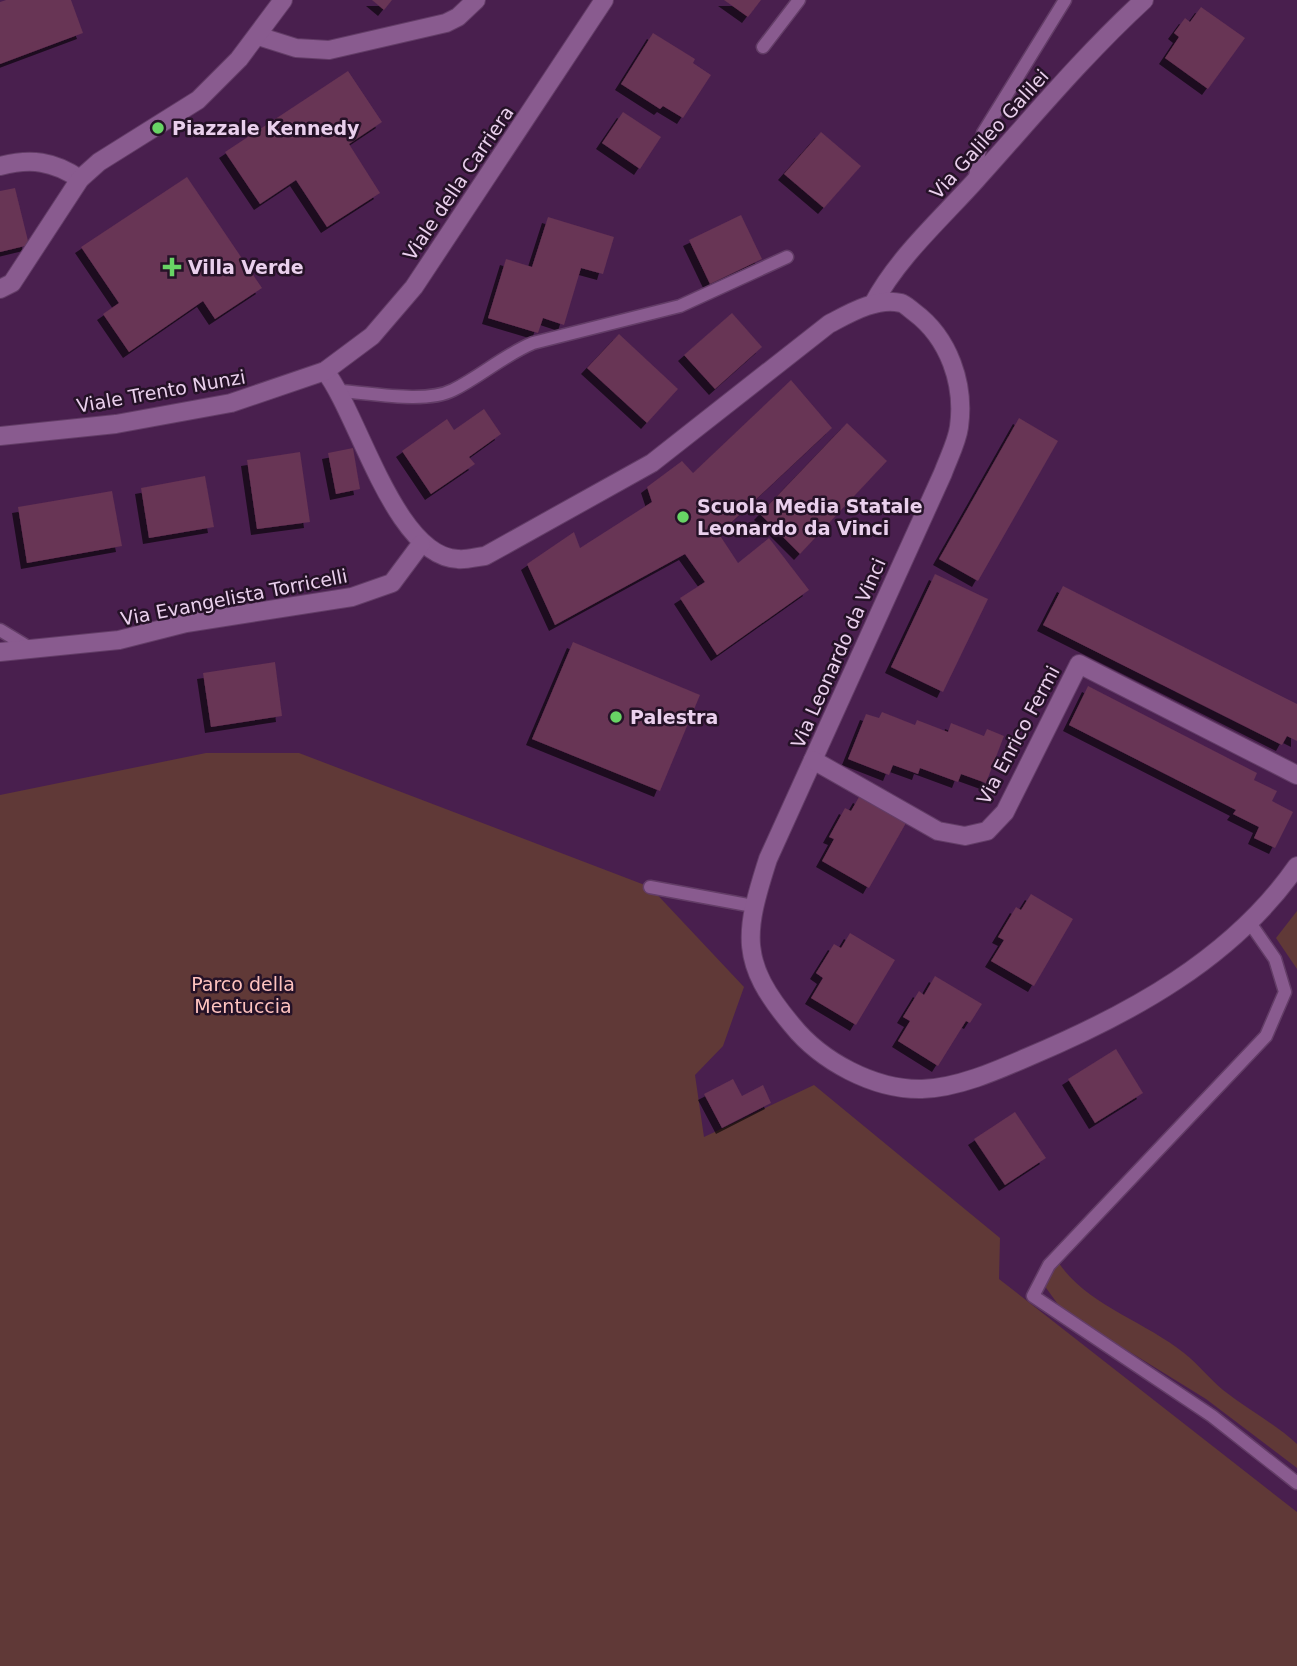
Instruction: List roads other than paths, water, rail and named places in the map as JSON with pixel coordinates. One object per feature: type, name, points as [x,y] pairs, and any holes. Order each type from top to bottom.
[{"type":"street","points":[[0,289],[12,283],[80,179],[99,162],[198,100],[220,80],[258,36],[283,0]]},
{"type":"street","points":[[258,36],[296,48],[329,50],[446,23],[458,17],[476,0]]},
{"type":"street","name":"Viale della Carriera","points":[[325,371],[372,336],[414,287],[604,0]]},
{"type":"street","name":"Via Galileo Galilei","points":[[873,304],[884,284],[1105,36],[1144,0]]},
{"type":"street","points":[[0,166],[19,161],[47,161],[80,179]]},
{"type":"street","name":"Via Leonardo da Vinci","points":[[325,371],[340,391],[371,462],[400,515],[421,544],[456,560],[485,556],[652,463],[829,324],[873,304],[902,303],[928,323],[944,346],[958,379],[959,428],[943,473],[768,859],[753,906],[750,952],[768,996],[803,1039],[847,1070],[886,1083],[922,1089],[999,1069],[1093,1030],[1169,987],[1250,923],[1278,893],[1297,866]]},
{"type":"street","name":"Viale Trento Nunzi","points":[[0,436],[116,424],[231,403],[325,371]]},
{"type":"street","name":"Via Evangelista Torricelli","points":[[0,652],[119,640],[186,623],[352,597],[392,583],[421,544]]},
{"type":"street","name":"Via Enrico Fermi","points":[[813,761],[939,831],[965,836],[987,831],[1005,812],[1079,664],[1297,775]]},
{"type":"lane","points":[[763,47],[799,0]]},
{"type":"lane","points":[[974,183],[983,133],[1065,0]]},
{"type":"lane","points":[[340,391],[434,397],[453,390],[511,352],[533,343],[680,306],[787,257]]},
{"type":"lane","points":[[0,630],[33,650]]},
{"type":"lane","points":[[650,887],[753,906]]},
{"type":"lane","points":[[1250,923],[1275,959],[1285,992],[1266,1036],[1049,1265],[1033,1296],[1212,1416],[1297,1483]]},
{"type":"place","name":"Piazzale Kennedy","points":[[158,128]]},
{"type":"place","name":"Villa Verde","points":[[172,267]]},
{"type":"place","name":"Scuola Media Statale Leonardo da Vinci","points":[[683,517]]},
{"type":"place","name":"Palestra","points":[[616,717]]},
{"type":"park label","name":"Parco della Mentuccia","points":[[243,995]]}]
